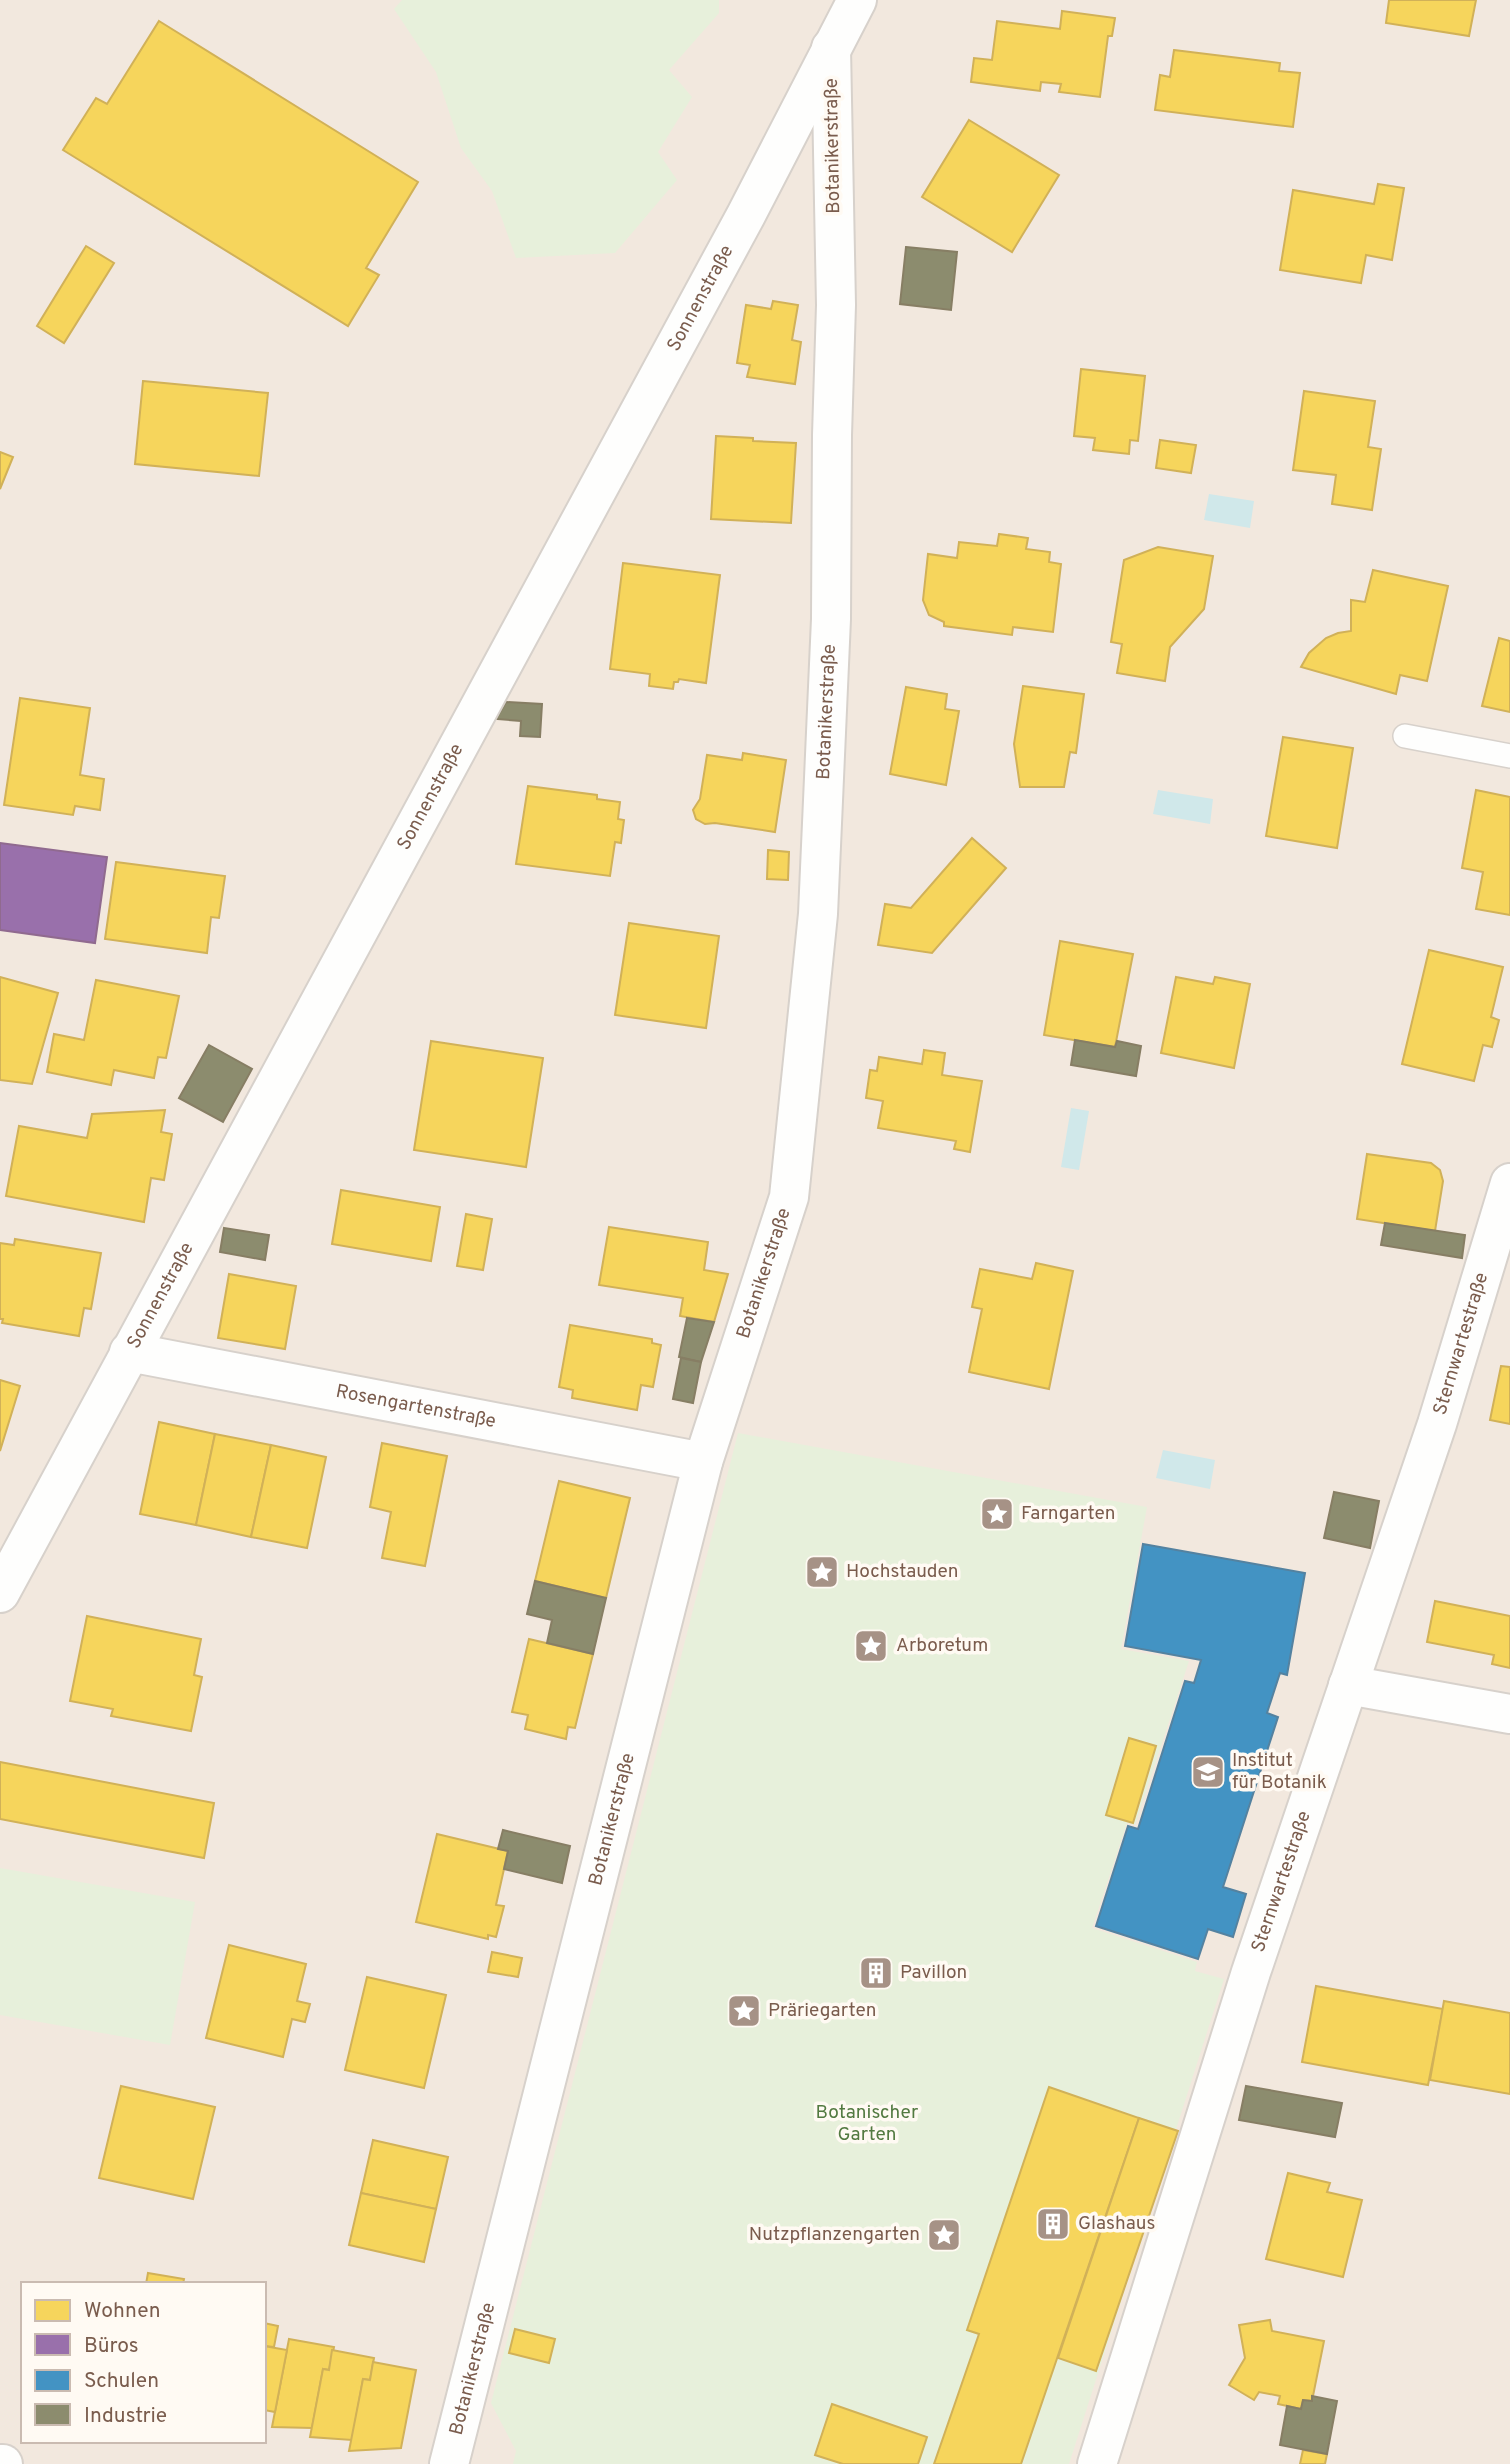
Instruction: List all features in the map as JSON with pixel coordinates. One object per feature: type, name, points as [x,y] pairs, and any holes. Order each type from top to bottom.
[{"type":"street","name":"Sonnenstraße","points":[[0,1593],[746,215],[857,0]]},
{"type":"street","name":"Botanikerstraße","points":[[449,2464],[703,1462],[789,1197],[818,914],[831,619],[836,282],[831,48]]},
{"type":"street","name":"Sternwartestraße","points":[[1097,2464],[1251,1972],[1437,1424],[1510,1183]]},
{"type":"street","name":"Rosengartenstraße","points":[[129,1352],[703,1462]]},
{"type":"street","points":[[1348,1685],[1510,1714]]},
{"type":"lane","points":[[1405,736],[1510,756]]},
{"type":"shaded area","points":[[0,0],[1510,0],[1510,2464],[0,2464]]},
{"type":"green space","points":[[402,0],[719,0],[719,13],[669,70],[692,97],[658,152],[677,180],[615,253],[516,258],[492,191],[461,148],[436,72],[394,9]]},
{"type":"green space","name":"Botanischer Garten","points":[[738,1433],[1147,1507],[1121,1649],[1189,1661],[1135,1825],[1127,1823],[1092,1928],[1197,1962],[1195,1971],[1224,1979],[1069,2464],[513,2464],[516,2451],[491,2403]]},
{"type":"green space","points":[[0,1868],[195,1902],[170,2045],[0,2015]]},
{"type":"water","points":[[1209,494],[1254,501],[1250,528],[1204,520]]},
{"type":"water","points":[[1158,790],[1213,799],[1210,824],[1153,814]]},
{"type":"water","points":[[1071,1108],[1089,1111],[1079,1170],[1061,1167]]},
{"type":"water","points":[[1163,1450],[1215,1460],[1210,1489],[1156,1478]]},
{"type":"building: Wohnen","points":[[1389,0],[1476,0],[1469,36],[1386,23]]},
{"type":"building: Wohnen","points":[[1062,11],[1115,18],[1112,36],[1108,36],[1100,97],[1059,92],[1061,84],[1041,82],[1040,91],[971,82],[974,58],[992,60],[997,21],[1060,29]]},
{"type":"building: Wohnen","points":[[159,21],[418,182],[366,268],[379,275],[348,326],[63,150],[96,98],[107,104]]},
{"type":"building: Wohnen","points":[[1174,50],[1280,63],[1279,71],[1300,73],[1293,127],[1155,110],[1160,75],[1170,77]]},
{"type":"building: Wohnen","points":[[969,120],[1059,175],[1012,252],[922,197]]},
{"type":"building: Wohnen","points":[[1378,184],[1404,188],[1392,260],[1366,255],[1361,283],[1280,270],[1293,190],[1374,204]]},
{"type":"building: Wohnen","points":[[86,246],[114,263],[64,343],[37,326]]},
{"type":"building: Wohnen","points":[[773,301],[798,305],[792,340],[801,342],[795,384],[747,377],[750,365],[737,363],[746,305],[771,309]]},
{"type":"building: Wohnen","points":[[1081,369],[1145,376],[1138,441],[1130,440],[1129,454],[1093,450],[1095,438],[1074,436]]},
{"type":"building: Wohnen","points":[[143,381],[268,393],[259,476],[135,464]]},
{"type":"building: Wohnen","points":[[1304,391],[1375,401],[1368,447],[1381,449],[1372,510],[1332,504],[1336,475],[1293,470]]},
{"type":"building: Wohnen","points":[[716,436],[796,443],[791,523],[711,519]]},
{"type":"building: Wohnen","points":[[1160,440],[1196,445],[1191,473],[1156,468]]},
{"type":"building: Wohnen","points":[[0,452],[13,457],[0,489]]},
{"type":"building: Wohnen","points":[[999,534],[1028,538],[1026,549],[1050,552],[1049,562],[1061,564],[1053,632],[1013,627],[1012,635],[944,626],[944,622],[929,615],[923,600],[928,554],[957,558],[959,542],[997,546]]},
{"type":"building: Wohnen","points":[[1158,547],[1213,556],[1204,609],[1170,647],[1165,681],[1117,673],[1122,644],[1111,642],[1124,560]]},
{"type":"building: Wohnen","points":[[623,563],[720,575],[706,683],[679,679],[674,682],[673,689],[649,686],[650,674],[610,669]]},
{"type":"building: Wohnen","points":[[1373,570],[1448,586],[1427,681],[1400,675],[1396,694],[1301,667],[1309,653],[1326,638],[1351,631],[1351,600],[1365,602]]},
{"type":"building: Wohnen","points":[[1499,638],[1510,641],[1510,712],[1482,706]]},
{"type":"building: Wohnen","points":[[1023,686],[1084,694],[1076,753],[1070,752],[1064,787],[1020,787],[1014,744]]},
{"type":"building: Wohnen","points":[[906,687],[947,694],[945,709],[959,711],[946,785],[890,774]]},
{"type":"building: Wohnen","points":[[20,698],[90,708],[80,775],[104,779],[100,810],[75,806],[73,815],[4,805]]},
{"type":"building: Wohnen","points":[[1283,737],[1353,748],[1337,848],[1266,836]]},
{"type":"building: Wohnen","points":[[743,753],[786,760],[775,832],[715,823],[705,824],[696,819],[693,810],[700,799],[707,755],[742,760]]},
{"type":"building: Wohnen","points":[[528,786],[597,795],[597,799],[620,802],[618,819],[624,820],[621,843],[615,842],[610,876],[516,864]]},
{"type":"building: Wohnen","points":[[1476,790],[1510,797],[1510,915],[1476,909],[1483,872],[1462,868]]},
{"type":"building: Wohnen","points":[[972,838],[1006,868],[932,953],[878,945],[885,904],[911,908]]},
{"type":"building: Wohnen","points":[[768,850],[789,852],[788,880],[767,879]]},
{"type":"building: Wohnen","points":[[116,862],[225,876],[219,918],[211,917],[207,953],[105,939]]},
{"type":"building: Wohnen","points":[[629,923],[719,936],[706,1028],[615,1015]]},
{"type":"building: Wohnen","points":[[1060,941],[1133,954],[1115,1047],[1044,1035]]},
{"type":"building: Wohnen","points":[[1429,950],[1503,967],[1491,1017],[1499,1020],[1492,1047],[1483,1045],[1474,1081],[1402,1064]]},
{"type":"building: Wohnen","points":[[0,977],[58,993],[32,1084],[0,1080]]},
{"type":"building: Wohnen","points":[[1176,977],[1213,984],[1215,977],[1250,984],[1234,1068],[1161,1053]]},
{"type":"building: Wohnen","points":[[96,980],[179,996],[166,1058],[158,1057],[154,1078],[114,1070],[111,1085],[47,1072],[54,1034],[84,1040]]},
{"type":"building: Wohnen","points":[[431,1041],[543,1058],[526,1167],[414,1150]]},
{"type":"building: Wohnen","points":[[924,1050],[945,1053],[942,1075],[982,1081],[970,1152],[954,1149],[956,1141],[878,1128],[883,1101],[866,1098],[870,1070],[877,1071],[879,1057],[922,1064]]},
{"type":"building: Wohnen","points":[[165,1110],[161,1132],[172,1134],[164,1180],[151,1178],[144,1222],[6,1196],[19,1126],[87,1138],[92,1114]]},
{"type":"building: Wohnen","points":[[1367,1154],[1431,1163],[1440,1170],[1443,1181],[1435,1231],[1357,1219]]},
{"type":"building: Wohnen","points":[[341,1190],[440,1207],[431,1261],[332,1244]]},
{"type":"building: Wohnen","points":[[466,1214],[492,1219],[483,1270],[457,1266]]},
{"type":"building: Wohnen","points":[[609,1227],[708,1242],[704,1270],[728,1274],[714,1322],[680,1316],[683,1298],[599,1285]]},
{"type":"building: Wohnen","points":[[15,1239],[101,1253],[91,1309],[84,1308],[79,1336],[2,1323],[0,1243],[14,1245]]},
{"type":"building: Wohnen","points":[[1036,1263],[1073,1271],[1049,1389],[969,1372],[982,1309],[972,1307],[980,1269],[1032,1279]]},
{"type":"building: Wohnen","points":[[229,1274],[296,1286],[285,1349],[218,1338]]},
{"type":"building: Wohnen","points":[[570,1325],[652,1339],[652,1343],[661,1345],[653,1387],[641,1385],[637,1410],[572,1398],[573,1390],[559,1387]]},
{"type":"building: Wohnen","points":[[1501,1366],[1510,1367],[1510,1424],[1490,1420]]},
{"type":"building: Wohnen","points":[[0,1380],[20,1386],[0,1451]]},
{"type":"building: Wohnen","points":[[159,1422],[215,1434],[196,1525],[140,1514]]},
{"type":"building: Wohnen","points":[[215,1434],[271,1445],[251,1537],[196,1525]]},
{"type":"building: Wohnen","points":[[382,1443],[447,1456],[425,1566],[382,1558],[391,1512],[370,1507]]},
{"type":"building: Wohnen","points":[[271,1445],[326,1457],[307,1548],[251,1537]]},
{"type":"building: Wohnen","points":[[559,1481],[630,1498],[606,1598],[535,1581]]},
{"type":"building: Wohnen","points":[[1435,1601],[1510,1616],[1510,1668],[1492,1664],[1494,1655],[1427,1642]]},
{"type":"building: Wohnen","points":[[87,1616],[201,1639],[194,1675],[202,1677],[191,1731],[111,1716],[113,1709],[70,1701]]},
{"type":"building: Wohnen","points":[[529,1639],[593,1654],[575,1728],[568,1727],[566,1739],[525,1729],[528,1715],[512,1712]]},
{"type":"building: Wohnen","points":[[1129,1738],[1156,1746],[1133,1823],[1106,1815]]},
{"type":"building: Wohnen","points":[[0,1762],[214,1803],[204,1858],[0,1819]]},
{"type":"building: Wohnen","points":[[437,1834],[508,1851],[496,1905],[504,1906],[496,1937],[488,1935],[488,1939],[416,1922]]},
{"type":"building: Wohnen","points":[[229,1945],[306,1964],[297,2001],[310,2004],[305,2022],[292,2019],[283,2057],[206,2038]]},
{"type":"building: Wohnen","points":[[492,1952],[522,1958],[518,1977],[488,1972]]},
{"type":"building: Wohnen","name":"Pavillon","points":[[876,1958],[887,1962],[891,1973],[887,1984],[876,1988],[865,1984],[861,1973],[865,1962]]},
{"type":"building: Wohnen","points":[[367,1977],[446,1995],[424,2088],[345,2070]]},
{"type":"building: Wohnen","points":[[1316,1986],[1443,2009],[1428,2085],[1302,2062]]},
{"type":"building: Wohnen","points":[[1444,2001],[1510,2013],[1510,2094],[1430,2080]]},
{"type":"building: Wohnen","points":[[121,2086],[215,2107],[193,2199],[99,2178]]},
{"type":"building: Wohnen","name":"Glashaus","points":[[1049,2087],[1139,2118],[1021,2464],[934,2464],[979,2334],[967,2330]]},
{"type":"building: Wohnen","points":[[1139,2118],[1178,2131],[1096,2371],[1058,2358]]},
{"type":"building: Wohnen","points":[[373,2140],[448,2157],[436,2209],[361,2193]]},
{"type":"building: Wohnen","points":[[1288,2173],[1330,2183],[1327,2192],[1362,2200],[1343,2277],[1266,2259]]},
{"type":"building: Wohnen","points":[[361,2193],[436,2209],[424,2262],[349,2245]]},
{"type":"building: Wohnen","points":[[148,2273],[184,2279],[183,2282],[146,2282]]},
{"type":"building: Wohnen","points":[[1270,2320],[1272,2331],[1324,2341],[1312,2401],[1303,2400],[1301,2409],[1278,2404],[1280,2396],[1259,2392],[1254,2400],[1229,2385],[1245,2358],[1239,2325]]},
{"type":"building: Wohnen","points":[[266,2323],[278,2326],[274,2347],[266,2346]]},
{"type":"building: Wohnen","points":[[515,2329],[555,2339],[549,2363],[509,2353]]},
{"type":"building: Wohnen","points":[[289,2339],[334,2347],[329,2370],[323,2369],[312,2428],[272,2427]]},
{"type":"building: Wohnen","points":[[266,2346],[287,2350],[275,2412],[266,2410]]},
{"type":"building: Wohnen","points":[[332,2350],[374,2358],[370,2380],[363,2379],[352,2440],[310,2437],[323,2369],[329,2370]]},
{"type":"building: Wohnen","points":[[373,2362],[416,2370],[401,2448],[349,2451],[363,2379],[370,2380]]},
{"type":"building: Wohnen","points":[[832,2404],[927,2437],[918,2464],[843,2464],[815,2455]]},
{"type":"building: Wohnen","points":[[1303,2450],[1327,2454],[1325,2464],[1300,2464]]},
{"type":"building: Büros","points":[[0,843],[107,857],[95,943],[0,930]]},
{"type":"building: Schulen","name":"Institut für Botanik","points":[[1143,1544],[1305,1573],[1287,1675],[1280,1673],[1267,1713],[1278,1717],[1223,1887],[1246,1894],[1233,1937],[1208,1929],[1198,1959],[1096,1926],[1128,1826],[1138,1829],[1185,1681],[1194,1683],[1201,1660],[1125,1646]]},
{"type":"building: Industrie","points":[[906,247],[957,252],[951,310],[900,304]]},
{"type":"building: Industrie","points":[[506,702],[542,704],[540,737],[520,736],[521,721],[496,719]]},
{"type":"building: Industrie","points":[[1075,1040],[1115,1047],[1117,1041],[1141,1046],[1136,1076],[1071,1065]]},
{"type":"building: Industrie","points":[[209,1045],[252,1069],[223,1122],[179,1098]]},
{"type":"building: Industrie","points":[[1385,1223],[1465,1235],[1462,1258],[1381,1245]]},
{"type":"building: Industrie","points":[[224,1228],[269,1235],[265,1260],[220,1252]]},
{"type":"building: Industrie","points":[[687,1318],[714,1322],[701,1362],[679,1357]]},
{"type":"building: Industrie","points":[[681,1358],[701,1362],[693,1403],[673,1399]]},
{"type":"building: Industrie","points":[[1334,1492],[1379,1501],[1370,1548],[1324,1538]]},
{"type":"building: Industrie","points":[[535,1581],[606,1598],[593,1654],[547,1643],[552,1620],[527,1614]]},
{"type":"building: Industrie","points":[[503,1830],[570,1846],[562,1883],[504,1869],[508,1851],[498,1849]]},
{"type":"building: Industrie","points":[[1246,2086],[1342,2103],[1335,2137],[1239,2120]]},
{"type":"building: Industrie","points":[[1312,2396],[1337,2401],[1327,2454],[1280,2445],[1287,2406],[1301,2409],[1303,2400],[1312,2401]]},
{"type":"place","name":"Farngarten","points":[[997,1514]]},
{"type":"place","name":"Hochstauden","points":[[822,1572]]},
{"type":"place","name":"Arboretum","points":[[871,1646]]},
{"type":"place","name":"Institut für Botanik","points":[[1208,1772]]},
{"type":"place","name":"Pavillon","points":[[876,1973]]},
{"type":"place","name":"Präriegarten","points":[[744,2011]]},
{"type":"place","name":"Glashaus","points":[[1053,2224]]},
{"type":"place","name":"Nutzpflanzengarten","points":[[944,2235]]}]
